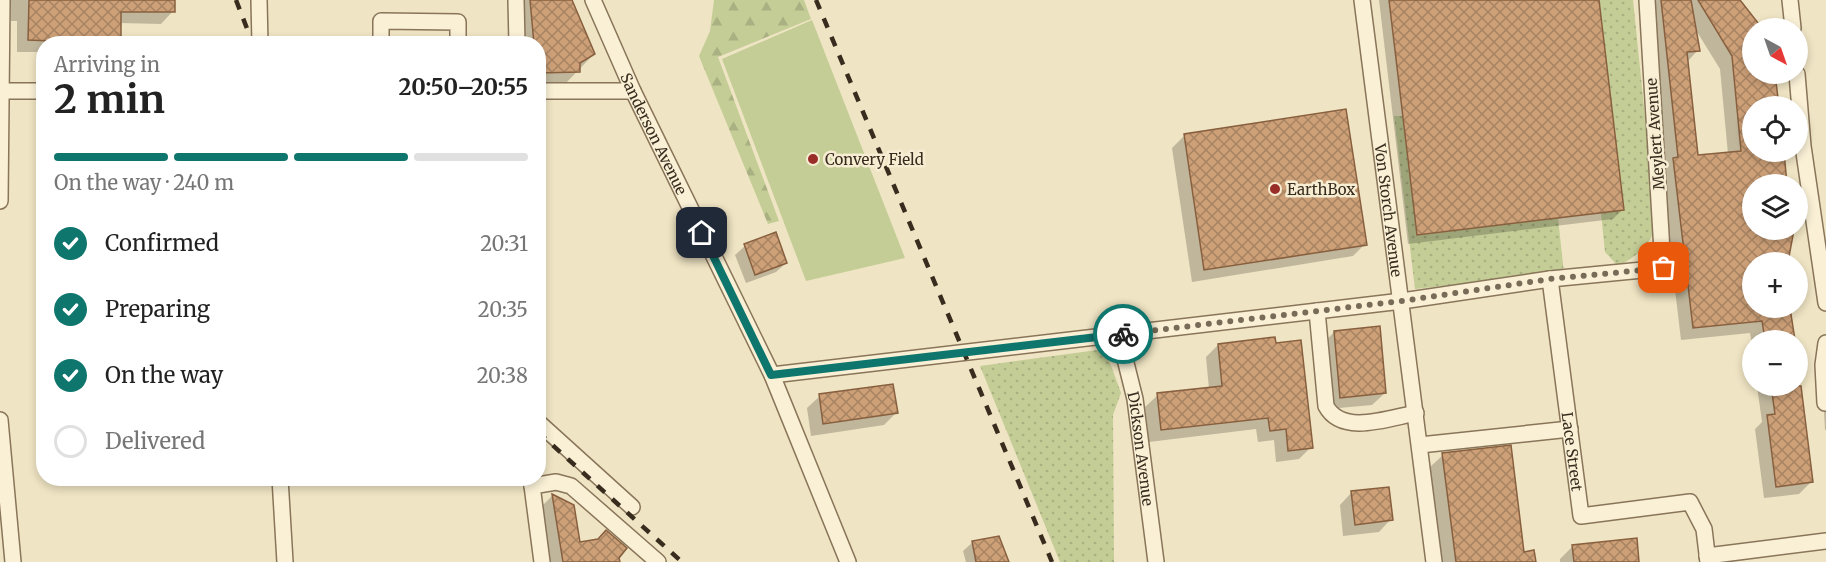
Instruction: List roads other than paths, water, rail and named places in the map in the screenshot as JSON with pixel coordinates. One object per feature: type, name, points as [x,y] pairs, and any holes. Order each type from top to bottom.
[{"type":"street","points":[[0,201],[3,0]]},
{"type":"street","points":[[260,0],[260,36]]},
{"type":"street","points":[[516,0],[518,36]]},
{"type":"street","name":"Sanderson Avenue","points":[[593,0],[633,91],[771,375],[848,562]]},
{"type":"street","name":"Von Storch Avenue","points":[[1362,0],[1434,562]]},
{"type":"street","name":"Meylert Avenue","points":[[1550,279],[1664,268],[1647,0]]},
{"type":"street","points":[[1790,0],[1792,18]]},
{"type":"street","points":[[381,36],[381,21],[392,21],[458,22],[458,36]]},
{"type":"street","points":[[1798,84],[1803,146],[1826,303]]},
{"type":"street","points":[[1,91],[36,91]]},
{"type":"street","points":[[546,91],[633,91]]},
{"type":"street","points":[[771,375],[1402,301],[1550,279]]},
{"type":"street","name":"Lace Street","points":[[1550,279],[1581,516],[1690,502],[1704,529],[1708,559]]},
{"type":"street","points":[[1317,311],[1326,406],[1330,415],[1338,420],[1354,423],[1416,413]]},
{"type":"street","name":"Dickson Avenue","points":[[1119,335],[1135,399],[1156,562]]},
{"type":"street","points":[[1825,403],[1823,365],[1826,343]]},
{"type":"street","points":[[0,420],[3,484],[13,562]]},
{"type":"street","points":[[546,429],[632,507]]},
{"type":"street","points":[[1420,445],[1570,429]]},
{"type":"street","points":[[546,482],[571,486],[658,562]]},
{"type":"street","points":[[280,486],[285,562]]},
{"type":"street","points":[[532,486],[542,562]]},
{"type":"street","points":[[1708,559],[1826,541]]},
{"type":"railway","points":[[236,0],[250,36]]},
{"type":"railway","points":[[816,0],[1052,562]]},
{"type":"railway","points":[[546,439],[682,562]]},
{"type":"place","name":"Convery Field","points":[[813,159]]},
{"type":"place","name":"EarthBox","points":[[1275,189]]}]
